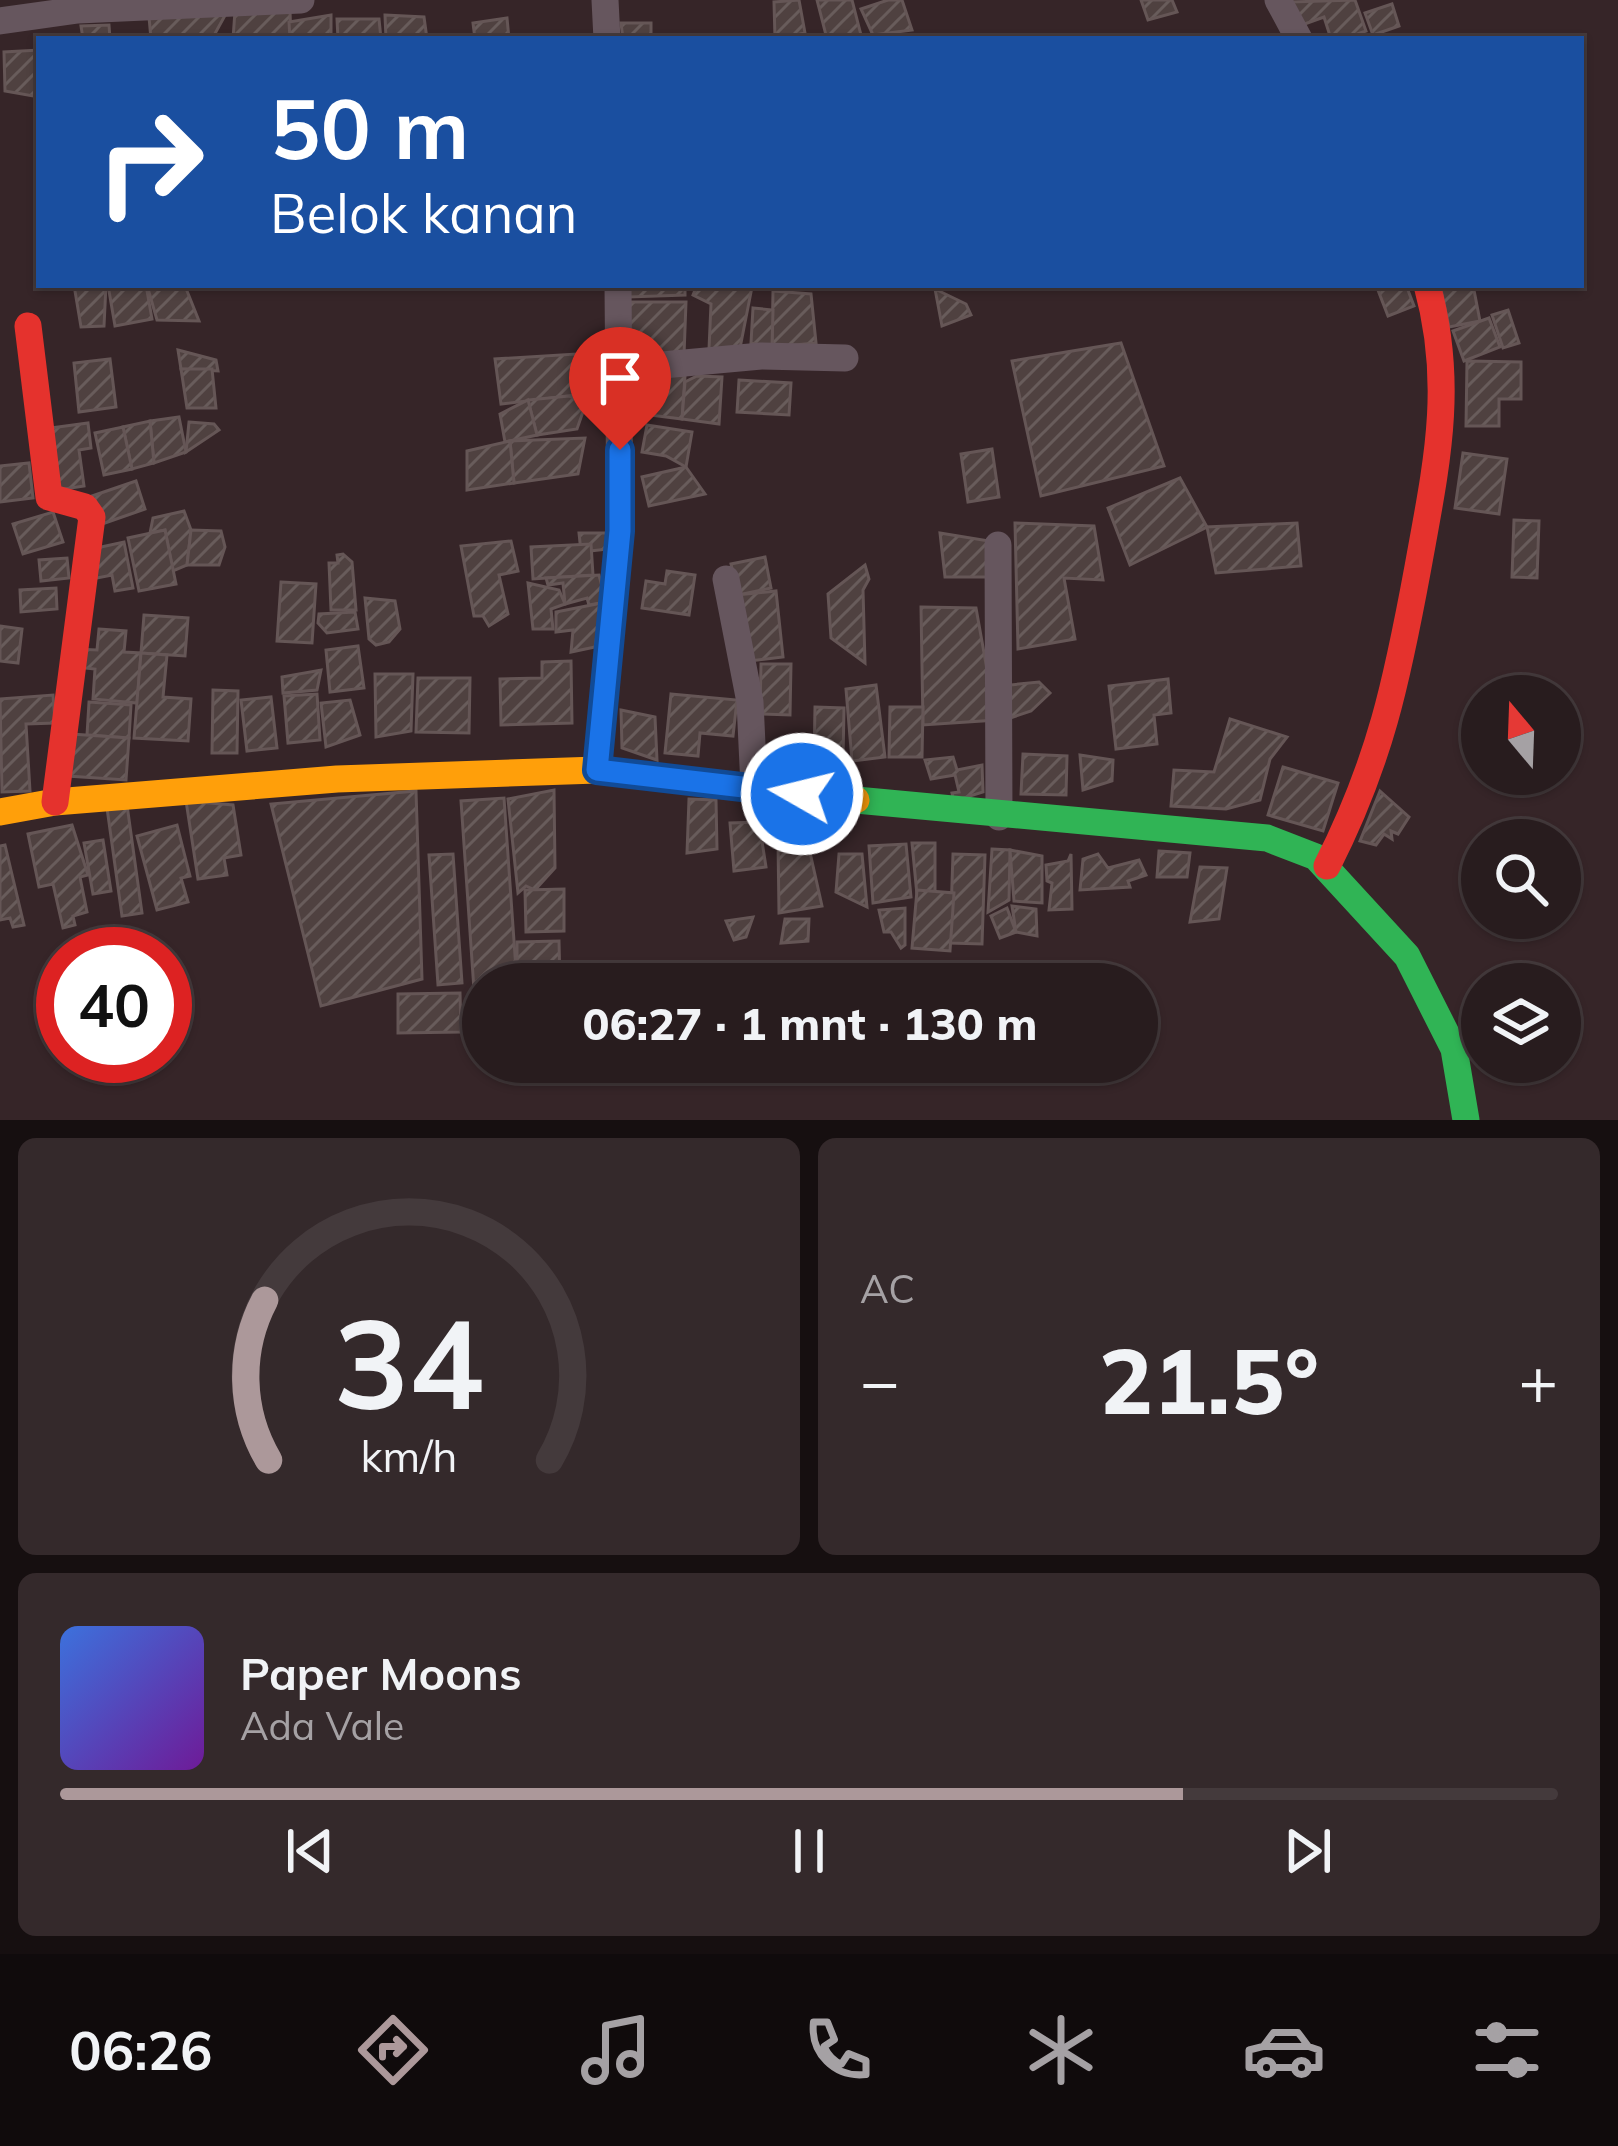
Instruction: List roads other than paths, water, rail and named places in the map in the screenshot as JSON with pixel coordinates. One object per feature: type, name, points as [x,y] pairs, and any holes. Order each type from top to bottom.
[{"type":"street","points":[[0,21],[78,10],[301,0]]},
{"type":"street","points":[[605,0],[607,36]]},
{"type":"street","points":[[1278,0],[1297,36]]},
{"type":"street","points":[[597,770],[620,531],[618,288]]},
{"type":"street","points":[[1327,866],[1361,800],[1390,718],[1443,431],[1442,339],[1428,288]]},
{"type":"street","points":[[28,326],[49,497],[85,507],[92,517],[56,802]]},
{"type":"street","points":[[619,369],[761,356],[845,358]]},
{"type":"street","points":[[998,544],[1000,817]]},
{"type":"street","points":[[726,579],[750,702],[754,787]]},
{"type":"street","points":[[0,812],[56,802],[337,779],[597,770],[1000,817],[1267,838],[1296,845],[1327,866],[1424,980],[1454,1049],[1466,1120]]}]
